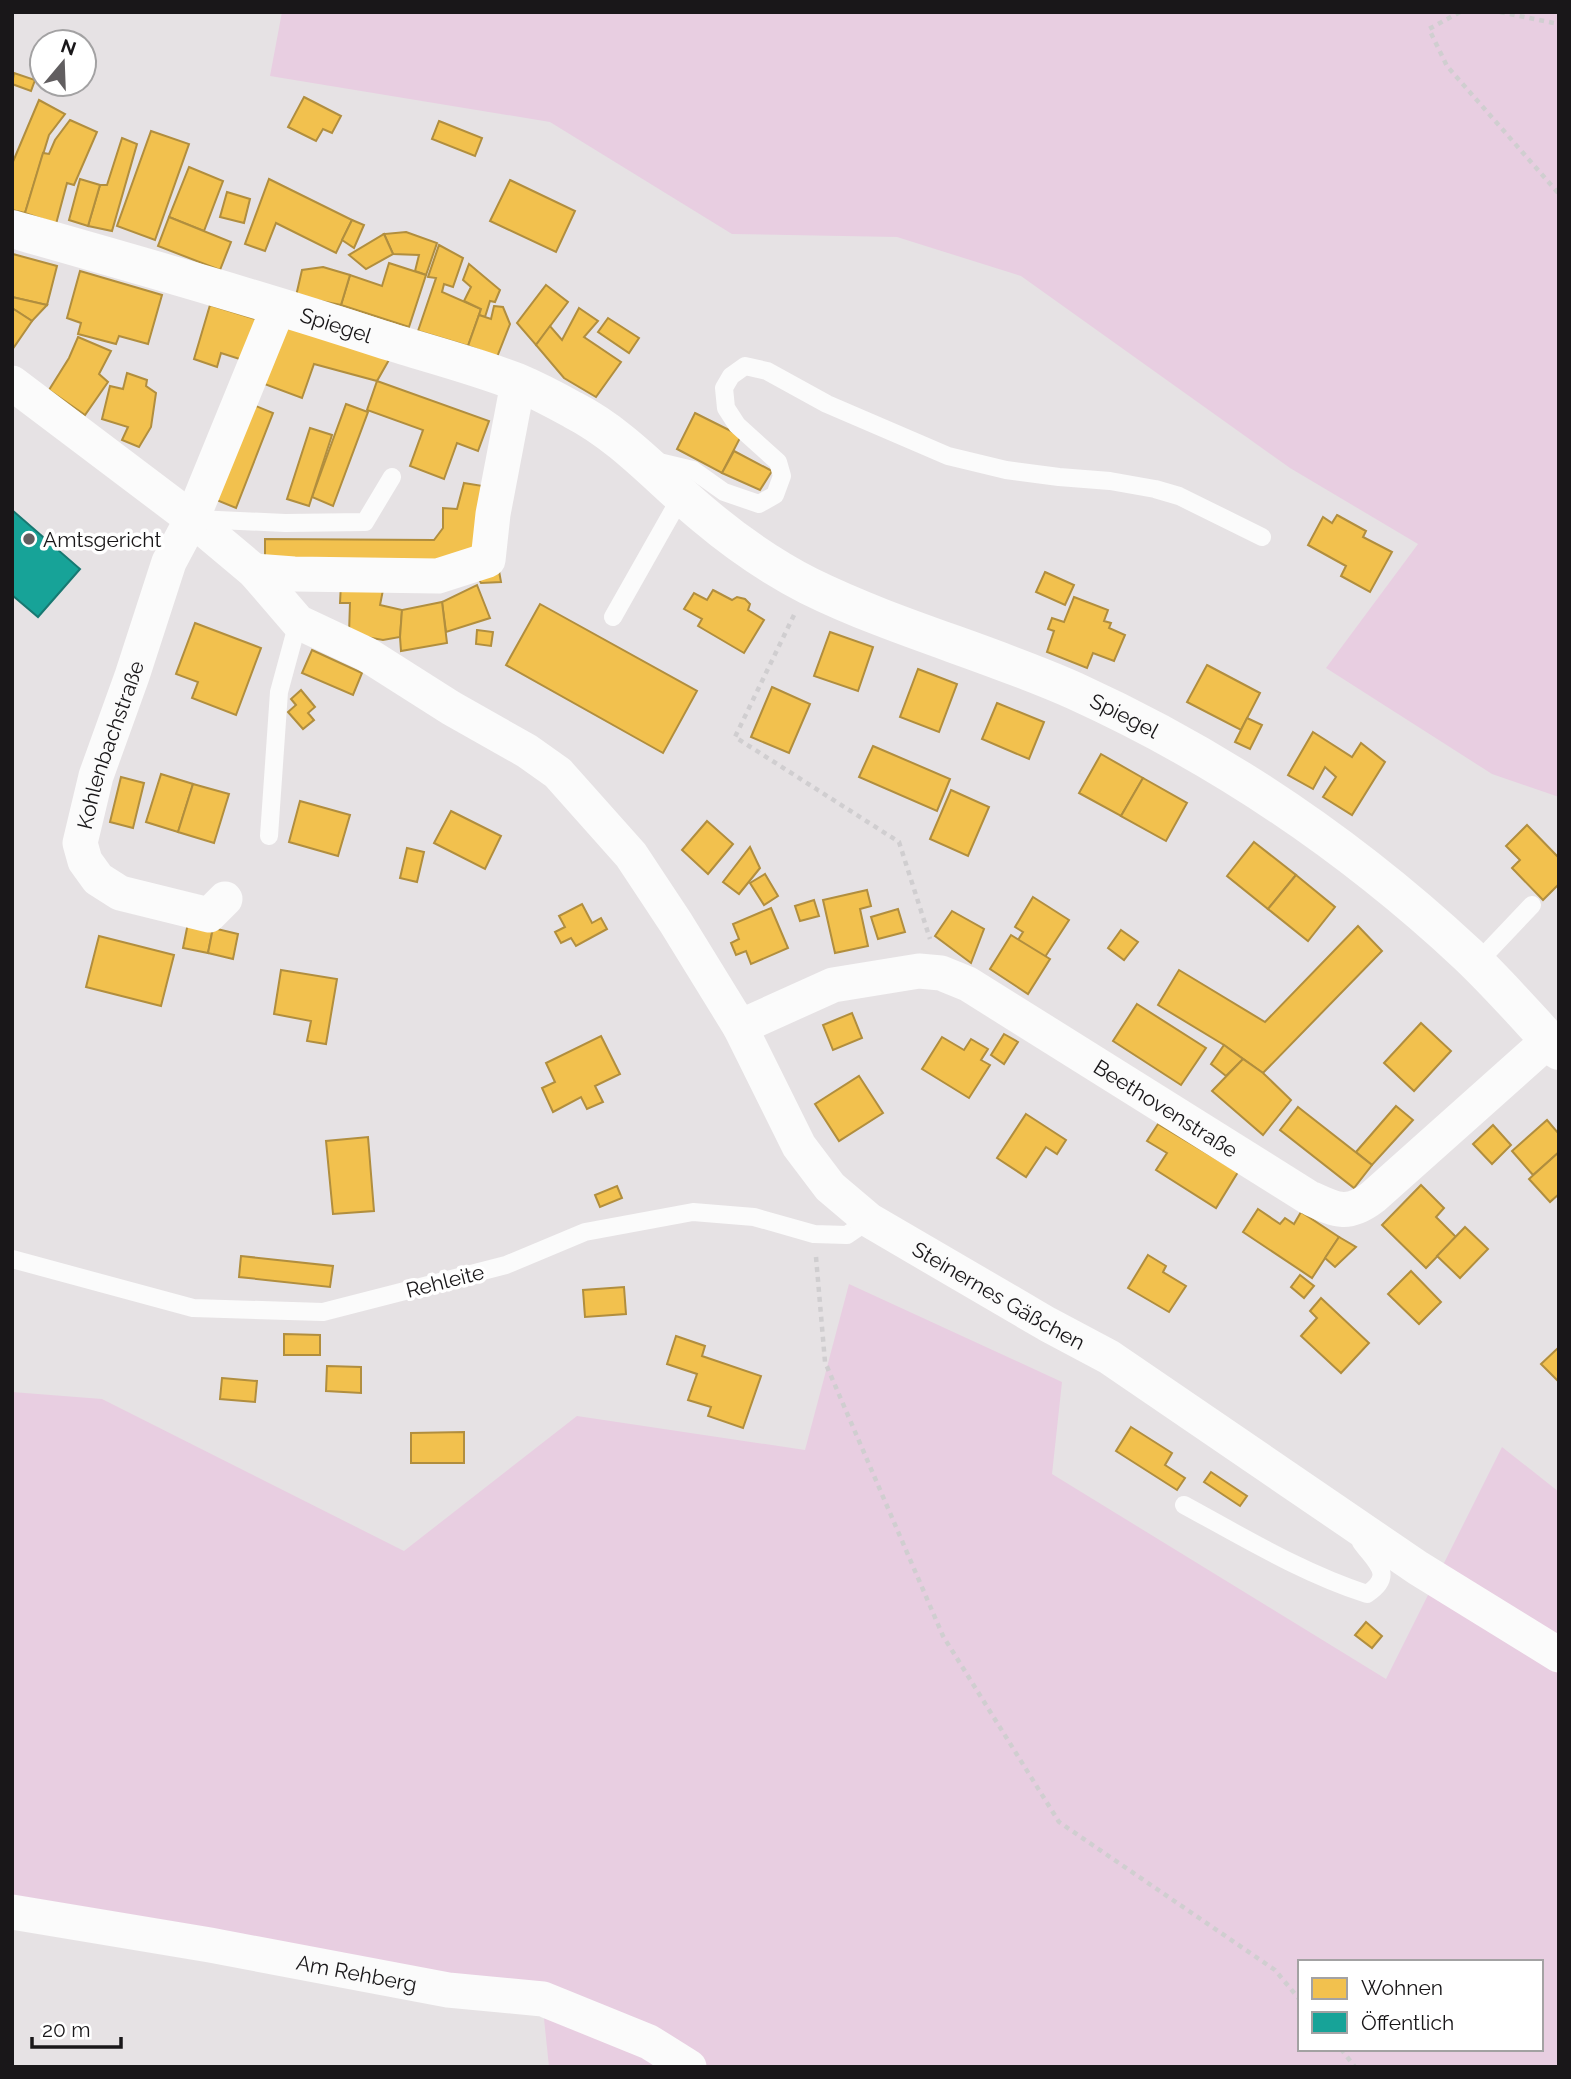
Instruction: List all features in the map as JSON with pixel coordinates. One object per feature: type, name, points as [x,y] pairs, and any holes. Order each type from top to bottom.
[{"type":"street","name":"Spiegel","points":[[12,229],[279,306],[518,383],[579,413],[641,458],[704,516],[758,556],[808,585],[862,610],[1012,664],[1145,724],[1241,779],[1327,836],[1403,896],[1476,963],[1554,1046]]},
{"type":"street","name":"Kohlenbachstraße","points":[[225,899],[209,915],[120,893],[99,879],[85,861],[80,843],[96,776],[169,562],[192,519],[279,306]]},
{"type":"street","points":[[12,383],[192,519],[254,570],[298,622]]},
{"type":"street","points":[[254,570],[295,574],[438,576],[488,560],[492,514],[518,383]]},
{"type":"street","name":"Steinernes Gäßchen","points":[[298,622],[366,654],[451,708],[527,751],[558,773],[631,855],[740,1027],[799,1146],[830,1187],[869,1220],[1109,1357],[1418,1568],[1559,1655]]},
{"type":"street","name":"Beethovenstraße","points":[[740,1027],[833,985],[919,971],[941,973],[968,984],[1308,1197],[1343,1210],[1359,1208],[1554,1046]]},
{"type":"street","name":"Am Rehberg","points":[[12,1912],[210,1945],[448,1990],[543,2000],[649,2042],[689,2067]]},
{"type":"lane","name":"Spiegel","points":[[641,458],[693,470],[724,492],[744,500],[760,504],[775,495],[782,476],[778,462],[737,425],[726,408],[724,388],[730,376],[745,366],[767,372],[827,404],[948,456],[1006,470],[1110,481],[1155,489],[1179,496],[1262,537]]},
{"type":"lane","points":[[192,519],[285,523],[365,522],[391,477]]},
{"type":"lane","points":[[613,617],[682,495]]},
{"type":"lane","points":[[269,835],[279,692],[298,622]]},
{"type":"lane","points":[[1476,963],[1532,905]]},
{"type":"lane","name":"Rehleite","points":[[12,1259],[193,1308],[323,1312],[506,1265],[584,1232],[693,1212],[754,1217],[814,1234],[847,1235],[869,1220]]},
{"type":"lane","points":[[1184,1505],[1308,1571],[1367,1594],[1378,1587],[1382,1579],[1381,1568],[1345,1519]]},
{"type":"path","points":[[1460,12],[1429,29],[1447,66],[1559,194]]},
{"type":"path","points":[[1500,12],[1559,24]]},
{"type":"path","points":[[808,585],[735,737],[899,842],[941,973]]},
{"type":"path","points":[[814,1234],[825,1362],[943,1636],[1059,1822],[1275,1970],[1298,1998]]},
{"type":"path","points":[[1343,2051],[1355,2067]]},
{"type":"shaded area","points":[[282,12],[1559,12],[1559,797],[1492,774],[1326,668],[1418,544],[1290,468],[1021,276],[897,237],[732,234],[550,122],[270,76]]},
{"type":"shaded area","points":[[849,1284],[1062,1382],[1052,1474],[1386,1679],[1502,1447],[1559,1492],[1559,2067],[549,2067],[542,1999],[12,1912],[12,1392],[102,1399],[404,1551],[577,1416],[805,1450]]},
{"type":"building: Wohnen","points":[[14,73],[28,78],[28,90],[12,84]]},
{"type":"building: Wohnen","points":[[304,97],[341,116],[332,133],[323,129],[316,141],[288,127]]},
{"type":"building: Wohnen","points":[[39,100],[65,114],[49,135],[25,213],[12,210],[12,164]]},
{"type":"building: Wohnen","points":[[70,120],[97,132],[74,185],[67,183],[56,224],[25,213],[43,153],[49,154],[55,140]]},
{"type":"building: Wohnen","points":[[439,121],[482,138],[475,156],[432,139]]},
{"type":"building: Wohnen","points":[[151,131],[189,144],[155,240],[117,226]]},
{"type":"building: Wohnen","points":[[122,138],[137,144],[112,231],[88,226],[100,185],[107,185]]},
{"type":"building: Wohnen","points":[[189,167],[223,181],[204,231],[169,217]]},
{"type":"building: Wohnen","points":[[80,179],[100,185],[88,226],[69,220]]},
{"type":"building: Wohnen","points":[[269,179],[352,220],[336,253],[276,223],[265,251],[245,244]]},
{"type":"building: Wohnen","points":[[510,180],[575,211],[556,252],[490,221]]},
{"type":"building: Wohnen","points":[[227,192],[250,199],[244,223],[220,217]]},
{"type":"building: Wohnen","points":[[169,217],[231,242],[220,270],[158,246]]},
{"type":"building: Wohnen","points":[[352,220],[364,225],[354,248],[342,240]]},
{"type":"building: Wohnen","points":[[406,232],[437,243],[426,275],[415,271],[419,255],[393,254],[384,234]]},
{"type":"building: Wohnen","points":[[384,234],[393,254],[366,269],[349,255]]},
{"type":"building: Wohnen","points":[[439,245],[463,258],[453,287],[444,284],[442,292],[481,309],[468,346],[418,331],[436,278],[428,277]]},
{"type":"building: Wohnen","points":[[13,254],[57,266],[47,305],[12,297]]},
{"type":"building: Wohnen","points":[[389,263],[426,275],[409,327],[341,305],[350,275],[382,286]]},
{"type":"building: Wohnen","points":[[469,264],[500,290],[495,302],[490,301],[485,317],[479,315],[481,309],[464,301],[471,287],[463,280]]},
{"type":"building: Wohnen","points":[[323,267],[350,275],[341,305],[296,296],[302,270]]},
{"type":"building: Wohnen","points":[[80,271],[162,295],[148,344],[119,336],[116,344],[78,334],[81,323],[67,318]]},
{"type":"building: Wohnen","points":[[546,285],[568,302],[536,345],[517,323]]},
{"type":"building: Wohnen","points":[[12,297],[47,305],[32,321],[12,308]]},
{"type":"building: Wohnen","points":[[210,305],[262,321],[249,362],[221,353],[217,367],[194,359]]},
{"type":"building: Wohnen","points":[[494,306],[503,307],[510,324],[497,357],[468,346],[479,315],[491,319]]},
{"type":"building: Wohnen","points":[[12,308],[32,321],[12,350]]},
{"type":"building: Wohnen","points":[[579,308],[598,321],[584,337],[621,362],[596,397],[564,378],[536,345],[550,326],[562,340]]},
{"type":"building: Wohnen","points":[[608,318],[639,338],[629,353],[598,332]]},
{"type":"building: Wohnen","points":[[281,324],[390,358],[377,381],[314,364],[302,398],[259,382]]},
{"type":"building: Wohnen","points":[[78,337],[111,351],[99,374],[108,382],[85,415],[49,390],[69,358]]},
{"type":"building: Wohnen","points":[[127,373],[147,380],[146,386],[156,393],[151,427],[139,447],[122,440],[128,427],[102,419],[110,386],[123,389]]},
{"type":"building: Wohnen","points":[[377,381],[489,421],[478,451],[457,443],[444,479],[410,466],[423,430],[367,410]]},
{"type":"building: Wohnen","points":[[251,404],[273,413],[236,508],[214,499]]},
{"type":"building: Wohnen","points":[[346,404],[368,412],[333,506],[312,497]]},
{"type":"building: Wohnen","points":[[695,413],[741,436],[722,473],[677,449]]},
{"type":"building: Wohnen","points":[[310,428],[332,435],[309,506],[287,499]]},
{"type":"building: Wohnen","points":[[734,451],[772,471],[760,490],[722,473]]},
{"type":"building: Wohnen","points":[[464,483],[489,487],[480,553],[437,566],[265,563],[265,539],[434,540],[443,528],[443,508],[457,509]]},
{"type":"building: Wohnen","points":[[1337,515],[1366,531],[1363,537],[1392,552],[1370,592],[1341,576],[1346,566],[1308,545],[1323,517],[1332,523]]},
{"type":"building: Wohnen","points":[[499,571],[501,582],[481,583],[476,574]]},
{"type":"building: Wohnen","points":[[1045,572],[1074,585],[1065,605],[1036,592]]},
{"type":"building: Wohnen","points":[[341,583],[384,585],[380,605],[402,610],[400,637],[383,640],[349,634],[350,603],[340,603]]},
{"type":"building: Wohnen","points":[[477,585],[490,618],[446,632],[442,602]]},
{"type":"building: Wohnen","points":[[713,590],[732,600],[737,597],[745,599],[750,604],[748,610],[764,620],[744,653],[698,626],[702,619],[684,609],[694,593],[707,600]]},
{"type":"building: Wohnen","points":[[1074,597],[1108,610],[1104,621],[1111,623],[1109,628],[1125,635],[1114,661],[1093,653],[1087,668],[1047,652],[1054,631],[1048,629],[1052,618],[1064,622]]},
{"type":"building: Wohnen","points":[[442,602],[447,643],[401,651],[402,610]]},
{"type":"building: Wohnen","points":[[540,604],[697,691],[663,753],[506,665]]},
{"type":"building: Wohnen","points":[[195,623],[261,648],[236,715],[192,698],[198,682],[176,674]]},
{"type":"building: Wohnen","points":[[477,630],[493,632],[491,646],[476,644]]},
{"type":"building: Wohnen","points":[[830,632],[873,647],[858,691],[814,676]]},
{"type":"building: Wohnen","points":[[312,650],[362,673],[353,695],[302,673]]},
{"type":"building: Wohnen","points":[[1207,665],[1260,693],[1241,730],[1187,702]]},
{"type":"building: Wohnen","points":[[918,669],[957,684],[939,732],[900,717]]},
{"type":"building: Wohnen","points":[[772,687],[810,704],[789,753],[751,737]]},
{"type":"building: Wohnen","points":[[301,690],[315,707],[308,713],[314,720],[303,729],[288,712],[296,705],[291,699]]},
{"type":"building: Wohnen","points":[[997,703],[1044,722],[1029,759],[982,739]]},
{"type":"building: Wohnen","points":[[1247,718],[1262,725],[1250,749],[1235,742]]},
{"type":"building: Wohnen","points":[[1313,732],[1352,757],[1361,743],[1385,762],[1352,815],[1323,797],[1336,777],[1325,767],[1313,789],[1288,775]]},
{"type":"building: Wohnen","points":[[873,746],[950,779],[937,811],[859,777]]},
{"type":"building: Wohnen","points":[[1101,754],[1143,778],[1121,816],[1079,793]]},
{"type":"building: Wohnen","points":[[161,774],[193,784],[178,832],[146,822]]},
{"type":"building: Wohnen","points":[[121,777],[144,783],[133,828],[110,822]]},
{"type":"building: Wohnen","points":[[1143,778],[1187,803],[1166,841],[1121,816]]},
{"type":"building: Wohnen","points":[[193,784],[229,794],[214,843],[178,832]]},
{"type":"building: Wohnen","points":[[951,790],[989,807],[968,856],[930,839]]},
{"type":"building: Wohnen","points":[[300,801],[350,815],[338,856],[289,842]]},
{"type":"building: Wohnen","points":[[451,811],[501,836],[485,869],[434,843]]},
{"type":"building: Wohnen","points":[[707,821],[733,844],[708,874],[682,850]]},
{"type":"building: Wohnen","points":[[1527,825],[1559,858],[1559,884],[1543,900],[1512,868],[1520,860],[1506,846]]},
{"type":"building: Wohnen","points":[[1254,842],[1296,875],[1268,909],[1227,876]]},
{"type":"building: Wohnen","points":[[750,847],[760,868],[739,894],[723,882]]},
{"type":"building: Wohnen","points":[[407,848],[424,852],[417,882],[400,878]]},
{"type":"building: Wohnen","points":[[765,874],[778,896],[764,905],[750,883]]},
{"type":"building: Wohnen","points":[[1296,875],[1335,907],[1308,941],[1268,909]]},
{"type":"building: Wohnen","points":[[867,890],[871,906],[860,909],[868,946],[835,953],[823,900]]},
{"type":"building: Wohnen","points":[[1033,897],[1069,920],[1045,957],[1018,940],[1023,932],[1015,927]]},
{"type":"building: Wohnen","points":[[814,900],[819,916],[800,921],[795,906]]},
{"type":"building: Wohnen","points":[[582,904],[592,923],[601,918],[607,929],[576,946],[571,938],[561,943],[555,932],[565,927],[559,916]]},
{"type":"building: Wohnen","points":[[771,908],[788,948],[751,964],[746,951],[736,955],[731,943],[739,939],[733,924]]},
{"type":"building: Wohnen","points":[[898,909],[905,932],[878,939],[871,917]]},
{"type":"building: Wohnen","points":[[952,911],[984,929],[971,963],[935,936]]},
{"type":"building: Wohnen","points":[[188,923],[213,928],[208,953],[183,948]]},
{"type":"building: Wohnen","points":[[1358,926],[1382,951],[1263,1073],[1224,1045],[1158,1005],[1179,970],[1265,1022]]},
{"type":"building: Wohnen","points":[[213,928],[238,934],[233,959],[208,953]]},
{"type":"building: Wohnen","points":[[1121,930],[1138,942],[1124,960],[1108,948]]},
{"type":"building: Wohnen","points":[[1011,935],[1050,959],[1028,994],[990,969]]},
{"type":"building: Wohnen","points":[[99,936],[174,955],[161,1006],[86,987]]},
{"type":"building: Wohnen","points":[[281,970],[337,979],[326,1044],[307,1041],[311,1021],[274,1014]]},
{"type":"building: Wohnen","points":[[1137,1004],[1206,1048],[1181,1085],[1113,1041]]},
{"type":"building: Wohnen","points":[[852,1013],[862,1038],[833,1050],[823,1025]]},
{"type":"building: Wohnen","points":[[1421,1023],[1451,1051],[1414,1091],[1384,1063]]},
{"type":"building: Wohnen","points":[[1004,1034],[1018,1042],[1004,1064],[991,1055]]},
{"type":"building: Wohnen","points":[[601,1036],[620,1074],[595,1086],[603,1102],[587,1109],[581,1097],[553,1112],[542,1088],[555,1082],[546,1063]]},
{"type":"building: Wohnen","points":[[942,1037],[964,1050],[971,1039],[988,1049],[981,1060],[990,1065],[969,1098],[922,1069]]},
{"type":"building: Wohnen","points":[[1224,1045],[1243,1059],[1226,1076],[1211,1064]]},
{"type":"building: Wohnen","points":[[1243,1059],[1263,1073],[1291,1100],[1263,1135],[1212,1091]]},
{"type":"building: Wohnen","points":[[859,1076],[883,1113],[839,1141],[815,1104]]},
{"type":"building: Wohnen","points":[[1396,1106],[1413,1120],[1372,1165],[1356,1152]]},
{"type":"building: Wohnen","points":[[1298,1107],[1372,1165],[1354,1188],[1280,1130]]},
{"type":"building: Wohnen","points":[[1026,1114],[1066,1140],[1057,1154],[1046,1147],[1026,1177],[997,1158]]},
{"type":"building: Wohnen","points":[[1547,1120],[1559,1134],[1559,1152],[1533,1175],[1512,1151]]},
{"type":"building: Wohnen","points":[[1158,1124],[1238,1172],[1216,1208],[1156,1170],[1167,1153],[1147,1141]]},
{"type":"building: Wohnen","points":[[1493,1125],[1511,1145],[1492,1164],[1473,1144]]},
{"type":"building: Wohnen","points":[[368,1137],[374,1211],[333,1214],[326,1141]]},
{"type":"building: Wohnen","points":[[1559,1152],[1559,1194],[1550,1202],[1529,1179]]},
{"type":"building: Wohnen","points":[[1421,1185],[1444,1208],[1436,1217],[1456,1237],[1426,1268],[1382,1225]]},
{"type":"building: Wohnen","points":[[617,1186],[622,1198],[600,1207],[595,1195]]},
{"type":"building: Wohnen","points":[[1258,1209],[1280,1224],[1285,1218],[1294,1224],[1301,1212],[1339,1237],[1312,1278],[1243,1232]]},
{"type":"building: Wohnen","points":[[1465,1227],[1488,1249],[1460,1278],[1437,1256]]},
{"type":"building: Wohnen","points":[[1339,1237],[1356,1247],[1335,1267],[1325,1258]]},
{"type":"building: Wohnen","points":[[1148,1255],[1166,1266],[1163,1272],[1186,1286],[1169,1312],[1128,1288]]},
{"type":"building: Wohnen","points":[[241,1256],[333,1266],[330,1287],[239,1277]]},
{"type":"building: Wohnen","points":[[1411,1271],[1441,1302],[1419,1324],[1388,1294]]},
{"type":"building: Wohnen","points":[[1300,1275],[1314,1286],[1304,1298],[1291,1287]]},
{"type":"building: Wohnen","points":[[624,1287],[626,1314],[585,1317],[583,1290]]},
{"type":"building: Wohnen","points":[[1321,1298],[1369,1343],[1341,1373],[1301,1336],[1317,1318],[1310,1311]]},
{"type":"building: Wohnen","points":[[284,1334],[320,1335],[320,1355],[284,1355]]},
{"type":"building: Wohnen","points":[[676,1336],[705,1346],[702,1356],[761,1376],[743,1428],[708,1416],[711,1407],[688,1400],[697,1374],[667,1364]]},
{"type":"building: Wohnen","points":[[1559,1347],[1559,1378],[1557,1380],[1541,1364]]},
{"type":"building: Wohnen","points":[[327,1366],[361,1367],[361,1393],[326,1391]]},
{"type":"building: Wohnen","points":[[222,1378],[257,1381],[255,1402],[220,1399]]},
{"type":"building: Wohnen","points":[[1131,1427],[1172,1453],[1165,1465],[1185,1478],[1177,1490],[1116,1451]]},
{"type":"building: Wohnen","points":[[464,1432],[464,1463],[411,1463],[411,1433]]},
{"type":"building: Wohnen","points":[[1211,1472],[1247,1496],[1240,1506],[1204,1482]]},
{"type":"building: Wohnen","points":[[1366,1622],[1382,1636],[1372,1648],[1355,1635]]},
{"type":"building: Öffentlich","name":"Amtsgericht","points":[[12,510],[80,569],[38,617],[12,595]]},
{"type":"place","name":"Amtsgericht","points":[[29,539]]}]
